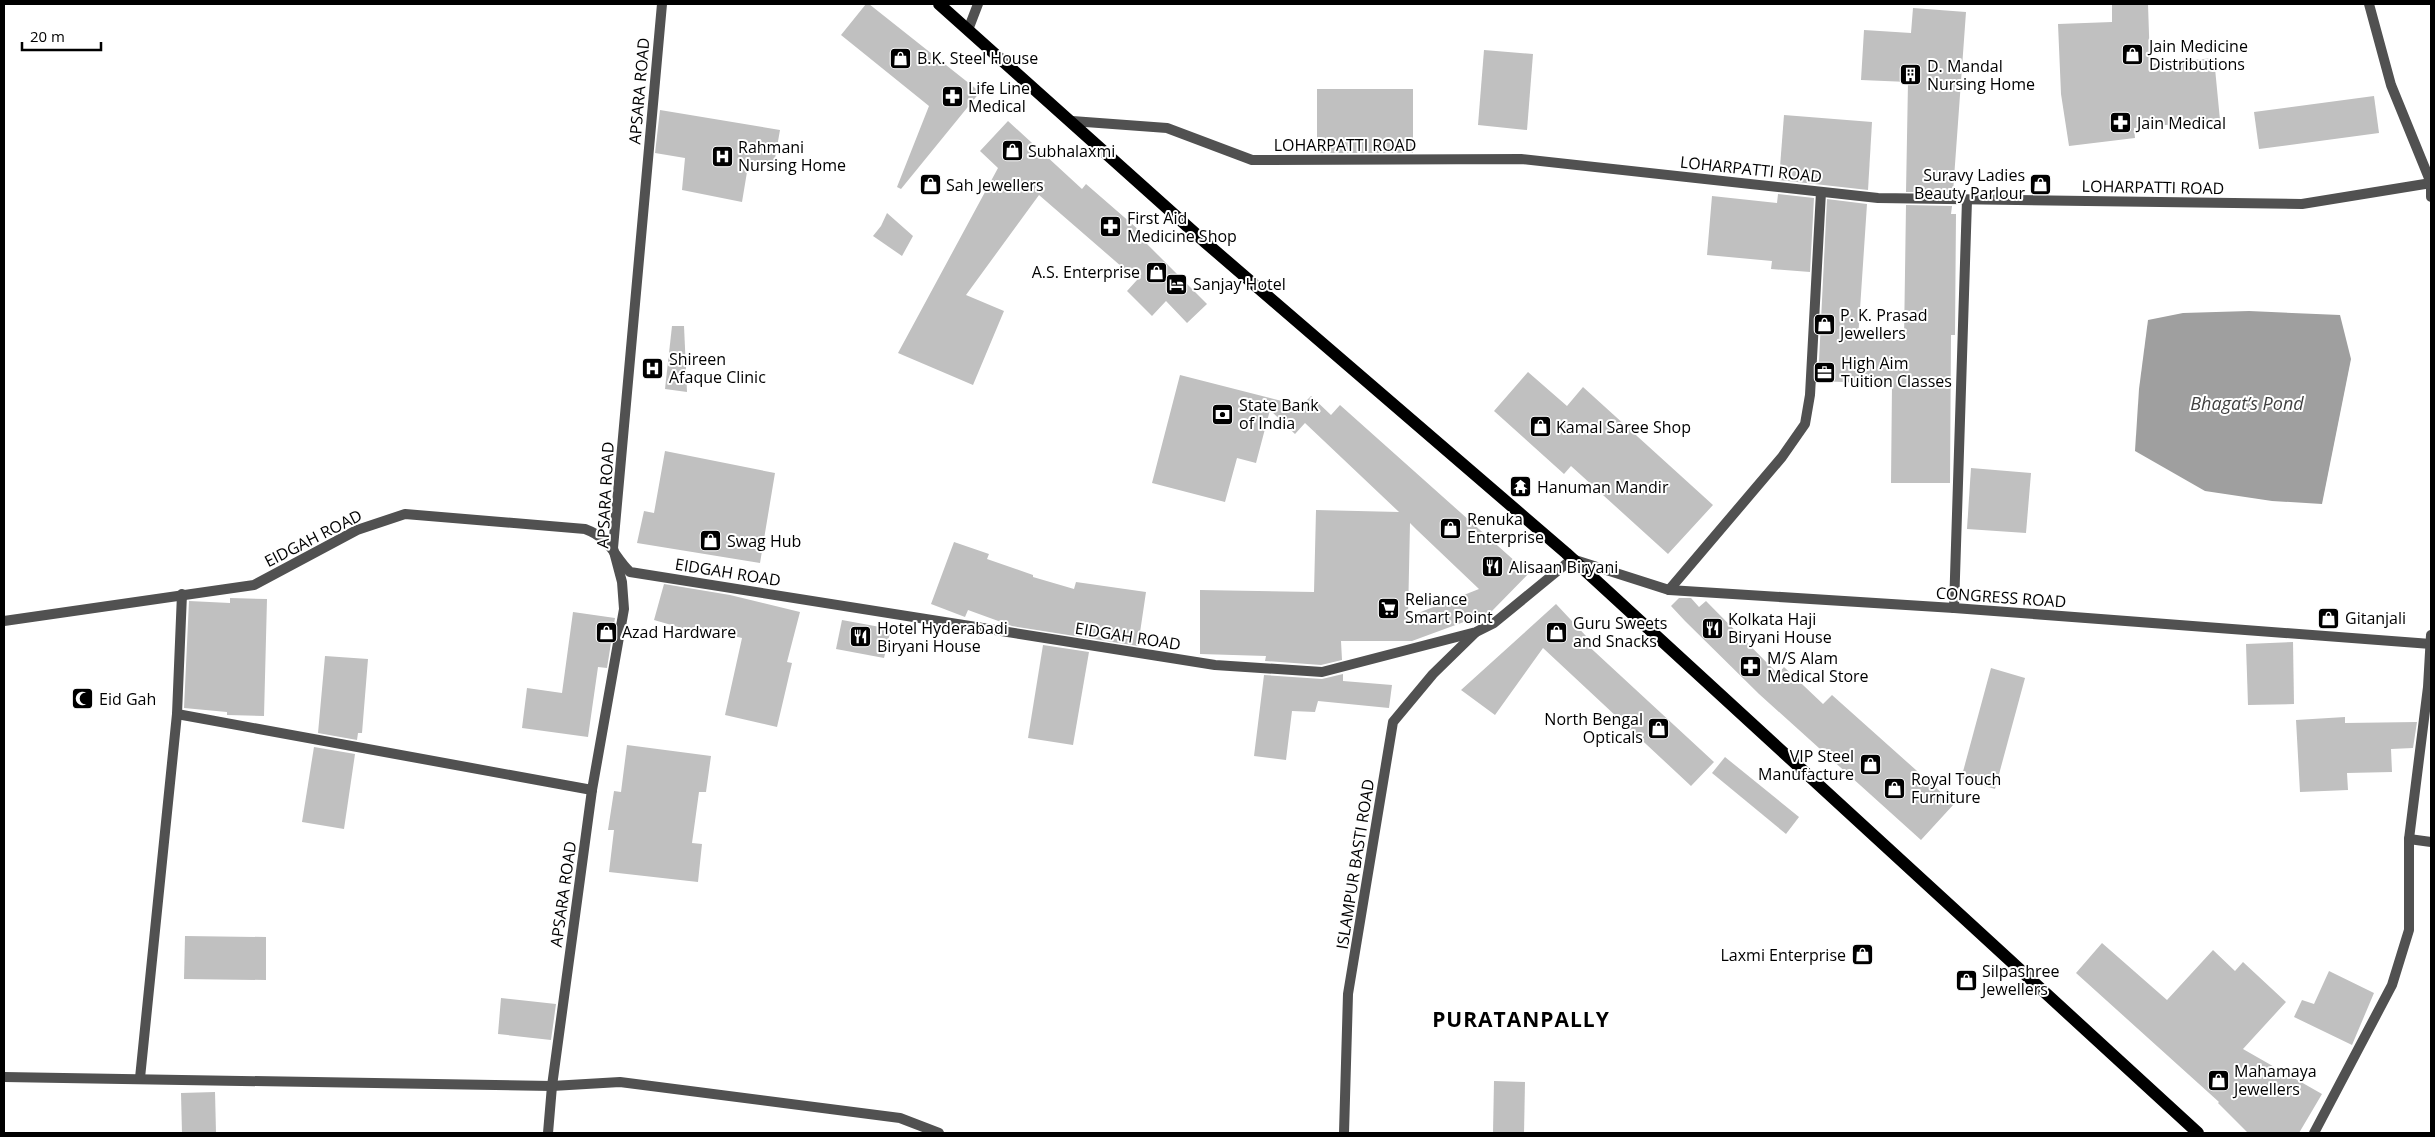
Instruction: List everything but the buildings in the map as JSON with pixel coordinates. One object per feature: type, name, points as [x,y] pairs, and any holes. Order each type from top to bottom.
[{"type":"main road","points":[[939,4],[1072,121],[1206,243],[1572,559],[2198,1133]]},
{"type":"street","name":"APSARA ROAD","points":[[548,1133],[552,1086],[592,790],[624,609],[622,582],[613,548],[662,4]]},
{"type":"street","points":[[968,30],[978,4]]},
{"type":"street","points":[[2369,4],[2391,86],[2431,185],[2431,197]]},
{"type":"street","name":"LOHARPATTI ROAD","points":[[1072,121],[1167,128],[1252,160],[1521,159],[1878,198],[2302,204],[2431,185]]},
{"type":"street","points":[[1669,590],[1782,457],[1805,424],[1810,395],[1821,192]]},
{"type":"street","points":[[1954,608],[1967,200]]},
{"type":"street","name":"EIDGAH ROAD","points":[[4,621],[254,585],[357,530],[405,514],[585,529],[593,532],[613,548],[630,572],[1214,665],[1322,672],[1476,632]]},
{"type":"street","points":[[1476,632],[1494,623],[1572,559]]},
{"type":"street","name":"CONGRESS ROAD","points":[[1572,559],[1669,590],[1954,608],[2431,644]]},
{"type":"street","points":[[140,1078],[177,714],[182,594]]},
{"type":"street","name":"ISLAMPUR BASTI ROAD","points":[[1344,1133],[1348,994],[1393,722],[1433,674],[1476,632]]},
{"type":"street","points":[[2314,1133],[2392,985],[2409,930],[2409,839],[2428,687],[2431,635]]},
{"type":"street","points":[[177,714],[592,790]]},
{"type":"street","points":[[2409,839],[2431,842]]},
{"type":"street","points":[[4,1077],[552,1086],[620,1082],[900,1118],[939,1133]]},
{"type":"water","name":"Bhagat’s Pond","points":[[2249,311],[2340,315],[2351,359],[2322,504],[2272,501],[2205,491],[2135,451],[2139,389],[2148,320],[2183,313]]},
{"type":"place","name":"Jain Medicine Distributions","points":[[2133,55]]},
{"type":"place","name":"B.K. Steel House","points":[[901,58]]},
{"type":"place","name":"D. Mandal Nursing Home","points":[[1911,75]]},
{"type":"place","name":"Life Line Medical","points":[[952,97]]},
{"type":"place","name":"Jain Medical","points":[[2121,123]]},
{"type":"place","name":"Subhalaxmi","points":[[1012,151]]},
{"type":"place","name":"Rahmani Nursing Home","points":[[722,156]]},
{"type":"place","name":"Suravy Ladies Beauty Parlour","points":[[2041,184]]},
{"type":"place","name":"Sah Jewellers","points":[[930,185]]},
{"type":"place","name":"First Aid Medicine Shop","points":[[1111,227]]},
{"type":"place","name":"A.S. Enterprise","points":[[1156,272]]},
{"type":"place","name":"Sanjay Hotel","points":[[1177,284]]},
{"type":"place","name":"P. K. Prasad Jewellers","points":[[1824,324]]},
{"type":"place","name":"Shireen Afaque Clinic","points":[[653,368]]},
{"type":"place","name":"High Aim Tuition Classes","points":[[1825,372]]},
{"type":"place","name":"State Bank of India","points":[[1223,414]]},
{"type":"place","name":"Kamal Saree Shop","points":[[1540,427]]},
{"type":"place","name":"Hanuman Mandir","points":[[1521,487]]},
{"type":"place","name":"Renuka Enterprise","points":[[1451,528]]},
{"type":"place","name":"Swag Hub","points":[[711,541]]},
{"type":"place","name":"Alisaan Biryani","points":[[1493,567]]},
{"type":"place","name":"Reliance Smart Point","points":[[1389,608]]},
{"type":"place","name":"Gitanjali","points":[[2329,618]]},
{"type":"place","name":"Kolkata Haji Biryani House","points":[[1712,628]]},
{"type":"place","name":"Azad Hardware","points":[[606,632]]},
{"type":"place","name":"Guru Sweets and Snacks","points":[[1557,632]]},
{"type":"place","name":"Hotel Hyderabadi Biryani House","points":[[861,637]]},
{"type":"place","name":"M/S Alam Medical Store","points":[[1751,667]]},
{"type":"place","name":"Eid Gah","points":[[83,699]]},
{"type":"place","name":"North Bengal Opticals","points":[[1659,728]]},
{"type":"place","name":"VIP Steel Manufacture","points":[[1870,765]]},
{"type":"place","name":"Royal Touch Furniture","points":[[1895,788]]},
{"type":"place","name":"Laxmi Enterprise","points":[[1862,955]]},
{"type":"place","name":"Silpashree Jewellers","points":[[1966,980]]},
{"type":"place","name":"Mahamaya Jewellers","points":[[2218,1080]]},
{"type":"district","name":"PURATANPALLY","points":[[1521,1019]]}]
